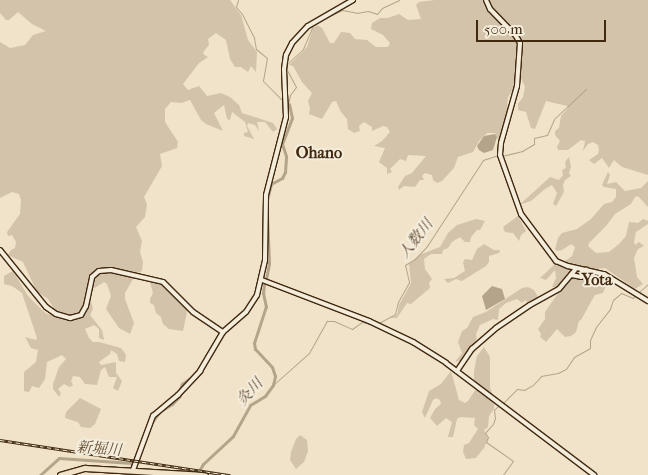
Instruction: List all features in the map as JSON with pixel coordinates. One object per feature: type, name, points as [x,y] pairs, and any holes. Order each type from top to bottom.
[{"type":"main road","points":[[60,475],[85,468],[205,475]]},
{"type":"street","points":[[132,470],[153,416],[178,396],[200,371],[223,332],[249,308],[257,294],[262,280],[266,256],[266,195],[285,126],[284,63],[291,45],[311,23],[353,0]]},
{"type":"street","points":[[486,0],[490,9],[516,36],[520,48],[516,93],[501,143],[500,157],[521,214],[548,253],[560,263],[608,276],[648,301]]},
{"type":"street","points":[[0,250],[46,307],[61,316],[73,318],[81,315],[86,306],[92,277],[99,271],[106,270],[164,282],[193,312],[223,332]]},
{"type":"street","points":[[457,372],[472,349],[496,328],[530,305],[559,289],[575,270]]},
{"type":"street","points":[[570,275],[581,277],[586,270]]},
{"type":"street","points":[[262,280],[385,328],[425,349],[594,475]]},
{"type":"shaded area","points":[[0,0],[230,0],[241,15],[248,40],[257,52],[256,72],[251,66],[248,72],[241,67],[235,67],[230,59],[226,40],[216,33],[208,39],[209,45],[203,54],[208,57],[199,63],[183,84],[188,90],[199,86],[207,96],[221,93],[230,97],[239,105],[242,113],[273,123],[277,129],[273,132],[265,122],[257,122],[259,131],[255,125],[248,123],[247,126],[254,139],[244,136],[244,133],[248,132],[245,122],[232,112],[230,120],[227,119],[224,105],[214,113],[223,131],[201,120],[190,100],[181,103],[171,102],[165,109],[165,122],[178,142],[177,148],[160,154],[162,166],[144,197],[147,204],[145,217],[136,227],[142,241],[140,252],[143,262],[142,271],[136,274],[125,293],[125,299],[134,323],[130,334],[119,328],[106,309],[111,296],[107,284],[104,282],[93,289],[90,298],[93,309],[90,315],[102,330],[104,340],[99,338],[99,329],[94,325],[85,329],[89,338],[93,342],[121,348],[126,355],[125,362],[119,361],[117,354],[111,350],[110,354],[99,362],[101,365],[116,362],[116,373],[122,381],[118,391],[113,388],[117,377],[109,377],[105,367],[101,370],[97,385],[85,384],[80,377],[73,376],[71,381],[73,385],[70,387],[64,384],[58,389],[61,393],[59,397],[53,389],[53,384],[59,367],[66,359],[62,355],[47,362],[45,379],[39,388],[32,386],[29,392],[24,391],[24,372],[36,362],[38,350],[31,348],[25,337],[36,340],[37,338],[22,293],[12,286],[4,284],[4,276],[13,271],[28,296],[42,310],[47,314],[53,315],[55,310],[48,299],[37,292],[23,262],[8,255],[15,248],[16,242],[12,235],[8,236],[7,232],[20,214],[21,200],[19,194],[12,192],[0,198],[0,42],[10,48],[25,45],[33,35],[46,31],[32,24],[18,12],[9,20],[6,20],[0,13]]},
{"type":"shaded area","points":[[435,0],[648,0],[648,175],[622,167],[614,160],[609,168],[602,158],[594,164],[589,160],[598,154],[599,150],[598,145],[593,142],[588,144],[583,151],[585,141],[581,140],[568,150],[558,150],[557,147],[560,141],[555,135],[555,131],[559,128],[561,116],[568,108],[567,106],[546,101],[535,129],[531,128],[526,112],[518,110],[518,104],[523,97],[525,87],[521,78],[508,97],[509,114],[504,123],[499,142],[495,133],[487,133],[479,141],[473,152],[458,157],[454,168],[442,181],[437,183],[433,180],[432,175],[425,173],[422,176],[424,180],[420,180],[415,187],[404,186],[399,190],[398,187],[405,176],[412,173],[426,156],[408,155],[406,161],[400,159],[390,169],[392,172],[387,174],[387,168],[379,162],[385,148],[374,146],[382,141],[390,132],[387,127],[383,126],[372,131],[372,127],[364,122],[359,126],[360,131],[354,133],[348,129],[347,119],[336,101],[332,102],[322,119],[309,114],[308,101],[312,93],[302,82],[293,66],[289,65],[307,47],[313,28],[317,25],[322,28],[330,43],[334,43],[341,32],[350,33],[355,39],[367,40],[376,47],[388,47],[390,43],[383,35],[371,29],[372,23],[380,18],[388,18],[399,14],[408,20],[421,19],[416,5],[419,2]]},
{"type":"shaded area","points":[[495,134],[497,137],[493,150],[484,153],[479,150],[477,146],[484,136]]},
{"type":"shaded area","points":[[569,157],[571,167],[569,173],[571,176],[565,180],[563,185],[564,192],[556,206],[553,204],[557,193],[552,185],[531,201],[519,205],[550,177],[559,180],[563,175],[562,170],[566,168],[565,162]]},
{"type":"shaded area","points":[[608,172],[610,175],[607,184],[616,182],[625,191],[641,188],[648,181],[648,207],[638,196],[635,197],[631,204],[615,214],[588,246],[596,253],[609,252],[626,236],[629,222],[638,223],[643,219],[648,221],[648,224],[636,232],[634,242],[635,245],[639,242],[644,246],[638,249],[634,258],[637,277],[643,284],[635,289],[605,268],[598,269],[599,274],[607,280],[607,283],[603,293],[595,295],[579,321],[576,332],[571,336],[565,337],[557,329],[546,342],[540,337],[541,334],[538,329],[545,319],[545,312],[561,289],[552,287],[556,278],[555,270],[546,280],[540,278],[555,264],[560,265],[572,256],[575,247],[571,244],[562,250],[557,251],[555,249],[558,238],[562,233],[577,229],[591,219],[604,204],[612,202],[616,197],[616,189],[602,185]]},
{"type":"shaded area","points":[[518,216],[526,231],[521,235],[519,241],[513,233],[505,232],[503,227]]},
{"type":"shaded area","points":[[476,219],[485,221],[480,230],[477,230],[471,237],[470,242],[465,242],[460,237],[443,250],[442,254],[431,254],[424,259],[425,269],[432,279],[429,283],[430,288],[411,304],[407,303],[397,318],[389,318],[397,315],[399,305],[411,283],[409,264],[419,255],[440,247],[448,233],[457,225]]},
{"type":"shaded area","points":[[484,244],[494,250],[500,250],[499,253],[489,256],[489,262],[486,266],[462,281],[456,279],[448,283],[444,279],[454,278],[465,271],[463,262],[465,259],[472,260],[477,249]]},
{"type":"shaded area","points":[[151,280],[166,286],[185,307],[187,312],[183,331],[169,329],[163,324],[161,317],[156,313],[154,305],[150,303],[153,293]]},
{"type":"shaded area","points":[[492,286],[502,289],[505,299],[486,310],[482,296]]},
{"type":"shaded area","points":[[528,287],[534,290],[538,297],[529,303],[525,300],[522,303],[517,299],[506,303],[499,309],[498,320],[493,319],[480,325],[476,334],[477,342],[462,360],[455,362],[462,353],[458,342],[462,331],[467,328],[473,317],[486,312],[522,288]]},
{"type":"shaded area","points":[[484,347],[490,357],[490,388],[492,393],[489,397],[494,404],[494,409],[489,416],[488,427],[484,430],[488,439],[484,448],[476,458],[466,459],[463,452],[464,445],[469,443],[478,429],[474,425],[475,418],[460,417],[457,419],[453,437],[448,437],[452,422],[446,418],[437,426],[430,418],[435,409],[441,404],[440,400],[436,398],[433,400],[425,418],[422,412],[429,391],[441,384],[451,371],[459,400],[465,403],[468,401],[478,386],[474,382],[474,371],[477,356]]},
{"type":"shaded area","points":[[80,398],[101,409],[95,424],[90,428],[81,427],[78,422],[65,418],[66,412]]},
{"type":"shaded area","points":[[300,435],[307,440],[308,451],[304,462],[296,469],[290,460],[296,439]]},
{"type":"waterway","name":"灸川","points":[[238,0],[236,7],[242,14],[254,38],[256,49],[267,58],[263,81],[284,102]]},
{"type":"waterway","name":"灸川","points":[[325,18],[342,10],[357,13],[368,11],[377,14],[382,8],[399,0]]},
{"type":"waterway","name":"灸川","points":[[288,104],[290,95],[296,87],[287,70],[287,64],[303,49],[313,25]]},
{"type":"waterway","name":"人数川","points":[[502,156],[522,151],[534,144],[534,138],[547,135],[554,119],[586,89]]},
{"type":"waterway","name":"灸川","points":[[267,200],[271,184],[282,178],[285,172],[286,156],[282,144],[292,118],[289,104]]},
{"type":"waterway","name":"人数川","points":[[377,324],[395,314],[398,302],[409,282],[405,265],[415,259],[427,246],[483,160],[498,155]]},
{"type":"waterway","name":"灸川","points":[[266,279],[269,263],[267,216]]},
{"type":"waterway","points":[[638,293],[648,284]]},
{"type":"waterway","name":"灸川","points":[[197,474],[203,464],[233,436],[250,405],[265,396],[273,385],[275,376],[272,367],[255,349],[254,343],[266,307],[263,293],[264,285]]},
{"type":"waterway","points":[[503,403],[517,389],[524,390],[533,385],[541,376],[558,373],[566,369],[574,357],[590,348],[590,340],[596,327],[610,309],[613,300],[621,293],[633,298],[635,296]]},
{"type":"waterway","name":"人数川","points":[[273,385],[309,353],[327,321],[334,321],[352,329],[362,322],[374,325]]},
{"type":"waterway","name":"新堀川","points":[[179,391],[182,384],[189,379]]},
{"type":"waterway","name":"新堀川","points":[[152,422],[160,411],[172,404],[180,396]]},
{"type":"waterway","points":[[499,405],[494,410],[495,418],[493,424],[485,433],[488,437],[486,442],[513,461],[503,475]]},
{"type":"waterway","name":"新堀川","points":[[40,475],[59,458],[132,463]]},
{"type":"railway","points":[[0,440],[230,475]]},
{"type":"district","name":"Ohano","points":[[319,153]]},
{"type":"district","name":"Yota","points":[[597,280]]}]
